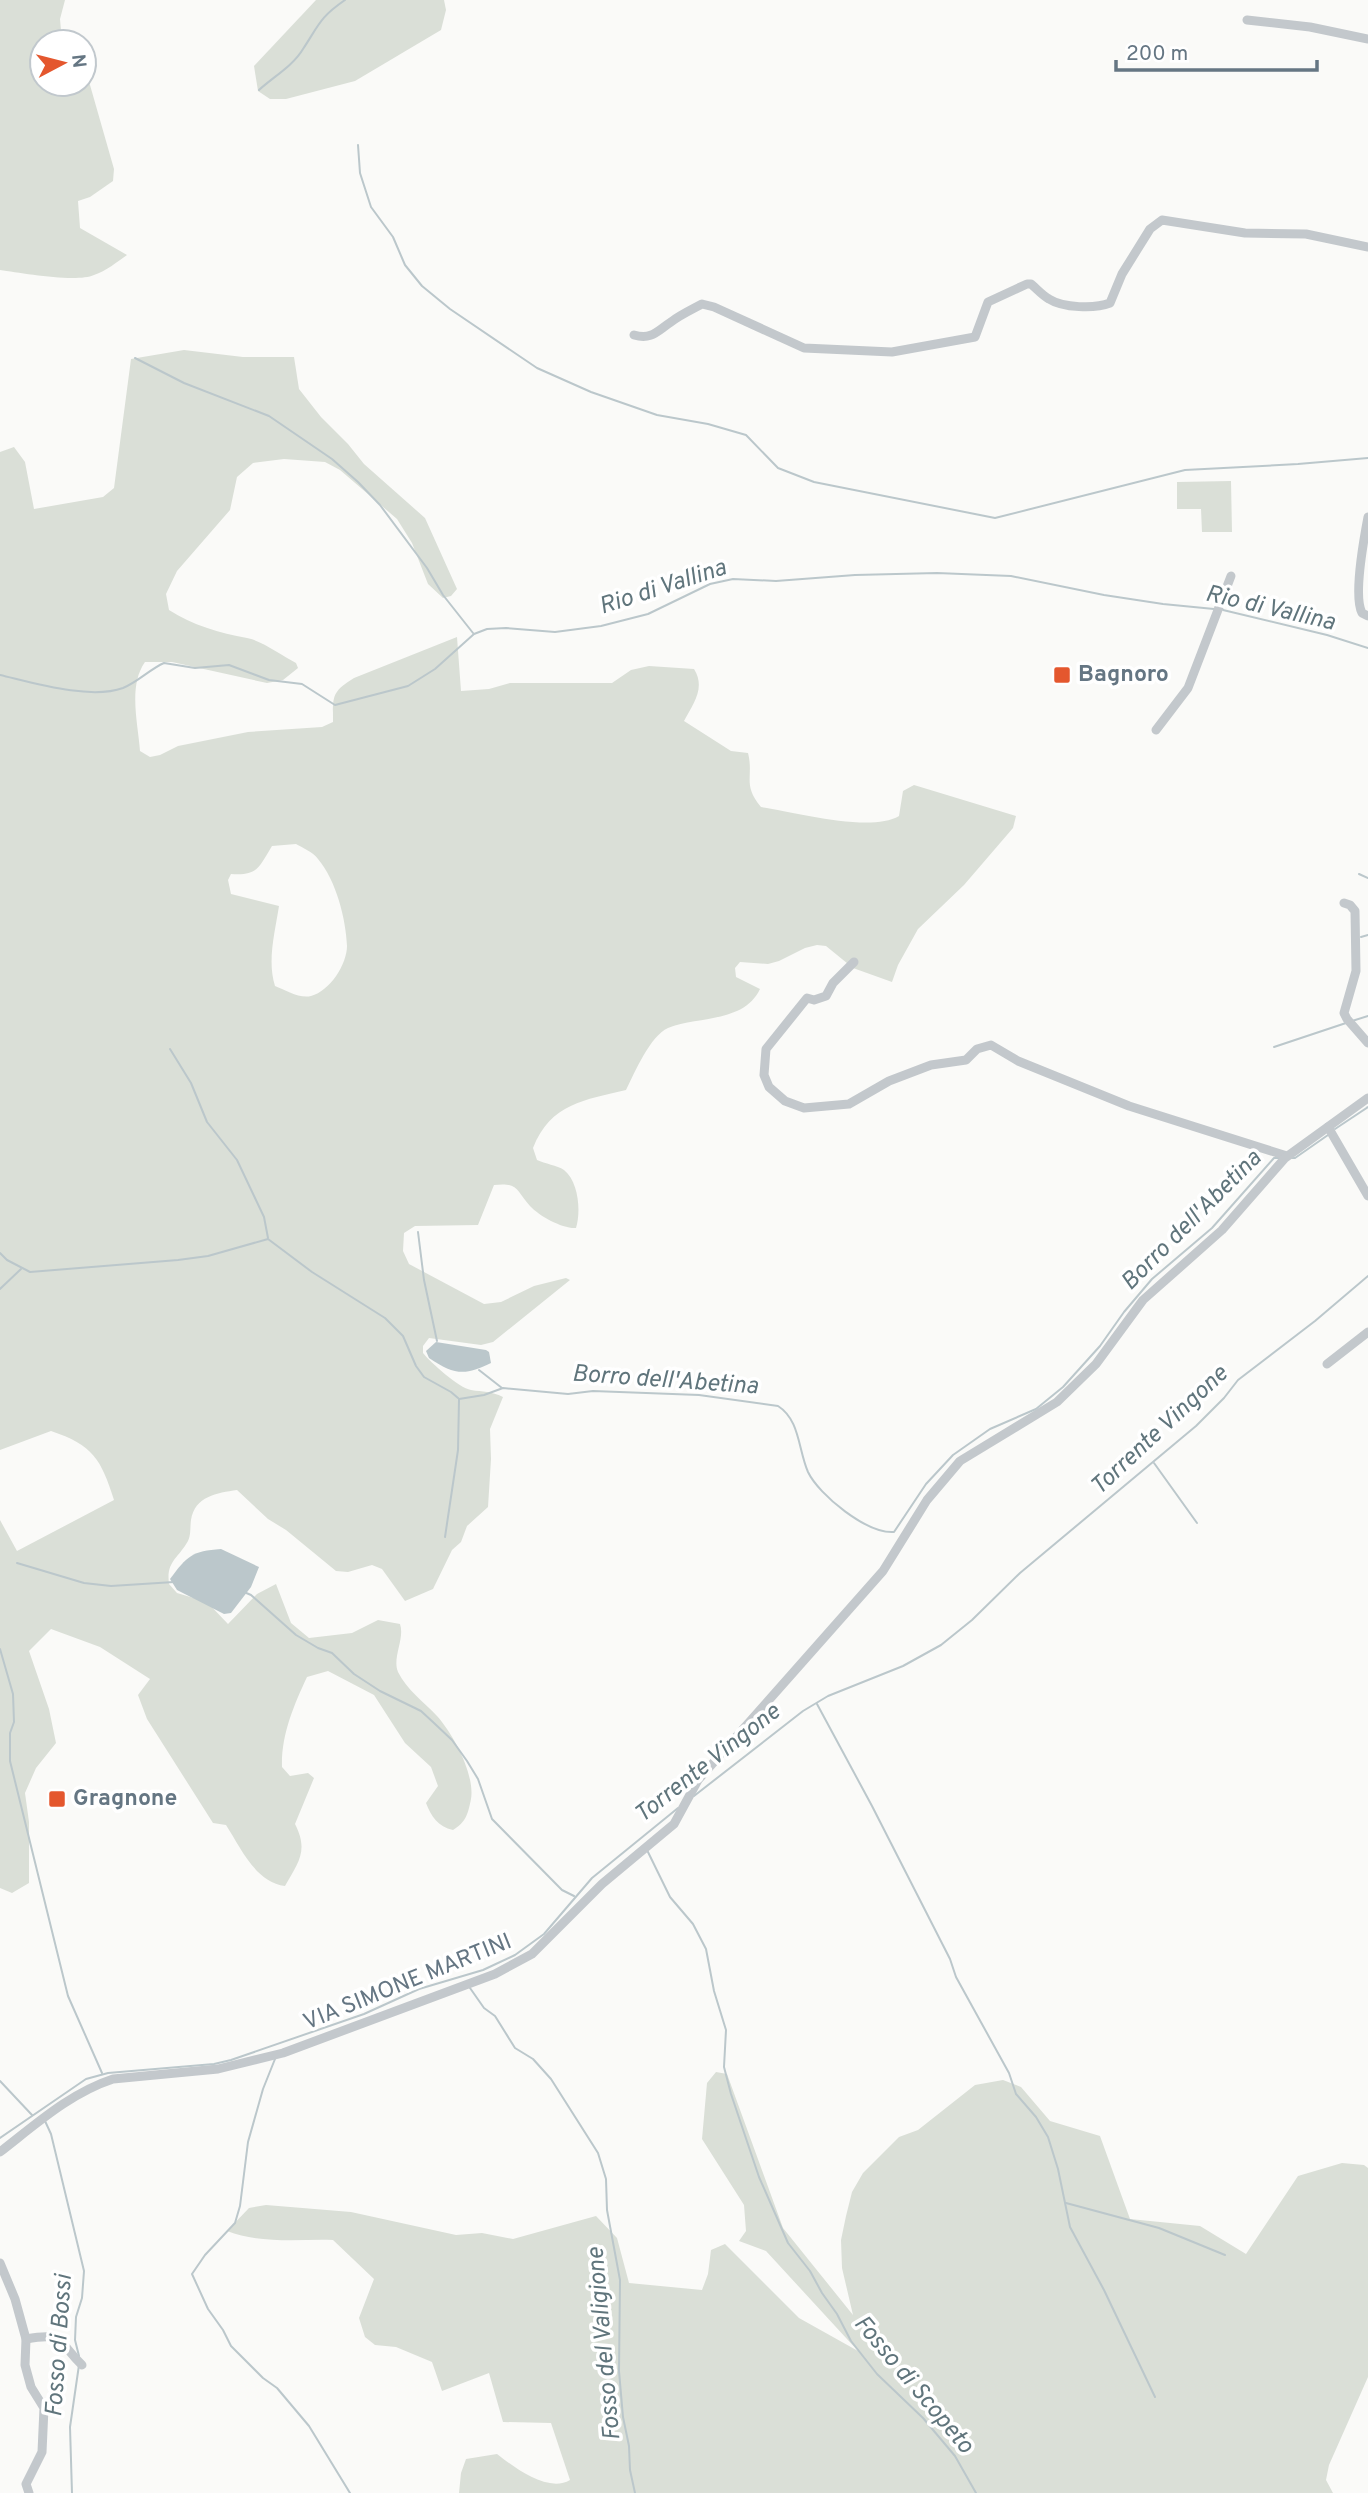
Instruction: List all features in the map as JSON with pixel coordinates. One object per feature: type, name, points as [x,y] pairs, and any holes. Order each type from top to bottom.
[{"type":"street","points":[[1247,20],[1310,27],[1368,38]]},
{"type":"street","points":[[634,335],[644,338],[660,332],[668,323],[702,304],[804,348],[892,352],[975,337],[988,302],[1027,284],[1031,284],[1056,303],[1100,306],[1110,303],[1122,274],[1150,229],[1162,220],[1245,233],[1306,234],[1368,247]]},
{"type":"street","points":[[1368,517],[1358,605],[1362,613],[1368,616]]},
{"type":"street","points":[[1156,730],[1188,688],[1231,576]]},
{"type":"street","points":[[1344,903],[1355,911],[1356,971],[1344,1013],[1368,1043]]},
{"type":"street","points":[[854,962],[833,983],[826,996],[814,1000],[807,998],[766,1049],[764,1075],[769,1087],[785,1101],[804,1108],[849,1104],[889,1081],[931,1065],[965,1060],[977,1049],[990,1045],[1018,1061],[1129,1106],[1287,1156]]},
{"type":"street","name":"VIA SIMONE MARTINI","points":[[0,2152],[81,2092],[113,2079],[218,2069],[277,2054],[495,1974],[532,1954],[602,1884],[674,1824],[698,1780],[883,1571],[927,1500],[960,1461],[1056,1402],[1096,1364],[1143,1300],[1222,1230],[1287,1156],[1368,1098]]},
{"type":"street","points":[[1328,1127],[1368,1196]]},
{"type":"street","points":[[1327,1364],[1368,1332]]},
{"type":"street","points":[[0,2263],[15,2299],[26,2339],[25,2365],[30,2387],[44,2407],[42,2452],[26,2483],[29,2493]]},
{"type":"street","points":[[26,2339],[49,2335],[63,2342],[79,2363]]},
{"type":"shaded area","points":[[0,0],[65,0],[60,19],[61,28],[28,28],[28,98],[94,98],[114,169],[113,181],[90,197],[78,201],[80,228],[127,255],[107,269],[86,277],[62,278],[0,270]]},
{"type":"shaded area","points":[[316,0],[444,0],[446,10],[441,30],[355,81],[286,99],[270,99],[258,91],[254,66]]},
{"type":"shaded area","points":[[184,350],[243,357],[294,357],[299,389],[321,417],[364,464],[425,518],[457,589],[451,596],[443,598],[428,584],[412,543],[397,519],[340,470],[325,462],[284,459],[253,463],[237,477],[230,510],[177,571],[166,594],[169,610],[206,628],[252,639],[296,663],[298,668],[283,680],[267,683],[172,662],[145,662],[137,682],[135,705],[140,751],[150,757],[178,746],[248,732],[322,727],[333,722],[335,696],[346,683],[457,637],[461,691],[489,689],[510,683],[612,683],[631,670],[649,666],[694,669],[699,683],[698,689],[684,721],[731,751],[748,753],[750,786],[761,807],[852,822],[886,821],[899,816],[903,791],[914,785],[1016,816],[1013,828],[964,885],[918,929],[898,965],[892,982],[853,968],[826,946],[805,948],[768,964],[740,962],[735,968],[736,977],[760,989],[753,1000],[732,1013],[680,1024],[661,1032],[649,1046],[626,1090],[583,1101],[549,1121],[533,1148],[537,1160],[564,1170],[573,1182],[578,1206],[576,1228],[545,1218],[530,1206],[513,1186],[502,1184],[494,1185],[478,1225],[415,1226],[404,1233],[403,1251],[409,1264],[484,1304],[501,1302],[534,1286],[566,1278],[570,1280],[493,1342],[481,1345],[429,1338],[423,1346],[423,1353],[460,1385],[503,1397],[490,1429],[488,1507],[467,1526],[461,1542],[452,1550],[433,1589],[405,1601],[382,1569],[372,1565],[348,1572],[336,1571],[286,1530],[268,1519],[237,1490],[208,1497],[193,1512],[189,1539],[171,1565],[169,1584],[177,1593],[207,1602],[228,1624],[257,1594],[276,1584],[291,1623],[309,1638],[352,1633],[378,1620],[400,1624],[401,1636],[396,1661],[398,1672],[411,1690],[444,1724],[456,1744],[470,1779],[471,1799],[464,1821],[453,1830],[439,1824],[433,1816],[426,1803],[438,1786],[431,1767],[405,1743],[374,1695],[328,1671],[307,1677],[286,1732],[282,1767],[290,1776],[308,1773],[314,1778],[295,1824],[301,1842],[298,1863],[285,1886],[274,1883],[250,1863],[226,1825],[213,1823],[147,1719],[138,1695],[150,1679],[100,1647],[51,1629],[29,1651],[49,1709],[56,1743],[36,1768],[25,1793],[29,1822],[29,1883],[12,1893],[0,1888],[0,1520],[17,1551],[114,1500],[105,1474],[93,1455],[65,1436],[51,1431],[0,1450],[0,452],[14,447],[25,462],[34,509],[103,497],[114,488],[131,359]],"holes":[[[296,844],[311,852],[330,878],[342,912],[347,946],[341,968],[331,983],[325,989],[307,997],[275,986],[272,957],[279,906],[231,894],[228,880],[231,874],[257,869],[272,846]]]},
{"type":"shaded area","points":[[1231,481],[1232,532],[1202,532],[1201,509],[1177,509],[1177,482]]},
{"type":"shaded area","points":[[436,1342],[486,1350],[491,1363],[467,1372],[446,1368],[429,1358],[426,1351]]},
{"type":"shaded area","points":[[221,1549],[259,1567],[251,1587],[231,1613],[224,1614],[177,1590],[170,1579],[191,1556],[203,1551]]},
{"type":"shaded area","points":[[716,2072],[727,2074],[783,2228],[853,2315],[842,2268],[841,2240],[852,2192],[863,2173],[899,2137],[918,2130],[975,2085],[1003,2080],[1021,2087],[1050,2121],[1100,2136],[1130,2219],[1200,2226],[1246,2254],[1298,2176],[1342,2163],[1364,2165],[1368,2168],[1368,2377],[1329,2465],[1326,2480],[1333,2493],[459,2493],[466,2459],[497,2454],[522,2472],[542,2481],[561,2483],[570,2480],[551,2423],[503,2422],[489,2373],[442,2391],[432,2362],[396,2347],[375,2345],[365,2337],[359,2318],[374,2279],[333,2240],[253,2238],[227,2231],[249,2208],[266,2205],[351,2212],[456,2235],[482,2233],[513,2239],[596,2216],[617,2238],[629,2283],[702,2290],[708,2274],[711,2250],[725,2244],[799,2318],[858,2351],[766,2251],[739,2241],[746,2231],[744,2205],[702,2139],[707,2083]]},
{"type":"waterway","points":[[259,90],[294,61],[325,17],[345,0]]},
{"type":"waterway","points":[[358,145],[360,173],[371,207],[393,237],[405,265],[422,286],[450,309],[537,368],[591,392],[657,415],[708,424],[746,435],[778,468],[814,482],[995,518],[1185,470],[1368,458]]},
{"type":"waterway","points":[[135,358],[184,383],[269,416],[332,459],[380,505],[473,633]]},
{"type":"waterway","name":"Rio di Vallina","points":[[0,675],[45,686],[95,692],[123,688],[164,663],[195,668],[229,665],[269,680],[302,684],[335,705],[408,686],[435,669],[474,634],[487,629],[555,632],[601,626],[648,614],[710,584],[733,579],[776,581],[937,573],[1011,576],[1104,595],[1214,609]]},
{"type":"waterway","name":"Rio di Vallina","points":[[1223,610],[1327,635],[1368,648]]},
{"type":"waterway","points":[[1359,874],[1368,878]]},
{"type":"waterway","points":[[1361,937],[1368,935]]},
{"type":"waterway","points":[[1352,1021],[1368,1016]]},
{"type":"waterway","points":[[1274,1047],[1346,1023]]},
{"type":"waterway","points":[[170,1049],[191,1083],[207,1122],[237,1160],[264,1217],[268,1238]]},
{"type":"waterway","name":"Borro dell'Abetina","points":[[1335,1129],[1368,1107]]},
{"type":"waterway","name":"Borro dell'Abetina","points":[[1292,1158],[1328,1135]]},
{"type":"waterway","name":"Borro dell'Abetina","points":[[459,1399],[484,1395],[503,1388],[568,1394],[593,1391],[699,1395],[778,1406],[791,1419],[808,1472],[822,1491],[858,1520],[871,1527],[894,1532],[926,1484],[953,1455],[990,1429],[1036,1409],[1063,1387],[1100,1346],[1152,1279],[1212,1228],[1274,1158],[1279,1158]]},
{"type":"waterway","points":[[418,1232],[424,1280],[437,1341]]},
{"type":"waterway","name":"Borro dell'Abetina","points":[[0,1253],[7,1260],[30,1272],[208,1256],[268,1239],[312,1272],[385,1318],[403,1336],[416,1366],[424,1377],[458,1398]]},
{"type":"waterway","points":[[0,1289],[21,1269]]},
{"type":"waterway","name":"Torrente Vingone","points":[[694,1796],[803,1711],[828,1696],[903,1666],[941,1645],[972,1620],[1020,1573],[1196,1426],[1238,1380],[1368,1276]]},
{"type":"waterway","points":[[479,1370],[502,1388]]},
{"type":"waterway","points":[[445,1537],[458,1450],[459,1400]]},
{"type":"waterway","points":[[1154,1463],[1197,1523]]},
{"type":"waterway","points":[[17,1563],[84,1583],[111,1586],[174,1582]]},
{"type":"waterway","points":[[244,1592],[251,1595],[296,1635],[332,1653],[354,1674],[380,1691],[421,1711],[452,1740],[467,1761],[478,1779],[492,1819],[562,1890],[574,1896]]},
{"type":"waterway","points":[[0,1649],[13,1694],[14,1722],[10,1733],[10,1761],[68,1996],[102,2073]]},
{"type":"waterway","points":[[817,1704],[950,1959],[956,1977],[1009,2073],[1016,2094],[1036,2117],[1048,2137],[1058,2169],[1070,2227],[1104,2290],[1155,2397]]},
{"type":"waterway","name":"Torrente Vingone","points":[[0,2138],[86,2079],[108,2073],[214,2064],[231,2060],[364,2014],[419,1989],[483,1970],[515,1955],[544,1934],[592,1878],[678,1808]]},
{"type":"waterway","name":"Fosso di Scopeto","points":[[647,1850],[670,1897],[693,1924],[706,1949],[714,1991],[726,2030],[724,2067],[731,2094],[759,2177],[788,2243],[810,2271],[851,2341],[877,2374],[923,2418],[955,2456],[976,2493]]},
{"type":"waterway","name":"Fosso del Valigione","points":[[470,1988],[484,2008],[495,2016],[515,2048],[533,2059],[551,2079],[598,2153],[606,2179],[607,2210],[620,2280],[619,2371],[635,2493]]},
{"type":"waterway","points":[[275,2059],[263,2089],[248,2142],[240,2206],[235,2223],[205,2255],[192,2274],[208,2309],[231,2346],[277,2388],[309,2426],[350,2493]]},
{"type":"waterway","points":[[0,2081],[32,2115]]},
{"type":"waterway","name":"Fosso di Bossi","points":[[45,2121],[51,2134],[84,2271],[82,2298],[76,2317],[75,2340],[79,2356]]},
{"type":"waterway","points":[[1066,2203],[1159,2228],[1225,2255]]},
{"type":"waterway","name":"Fosso di Bossi","points":[[72,2493],[70,2427],[79,2365]]},
{"type":"place","name":"Bagnoro","points":[[1062,675]]},
{"type":"place","name":"Gragnone","points":[[57,1799]]}]
